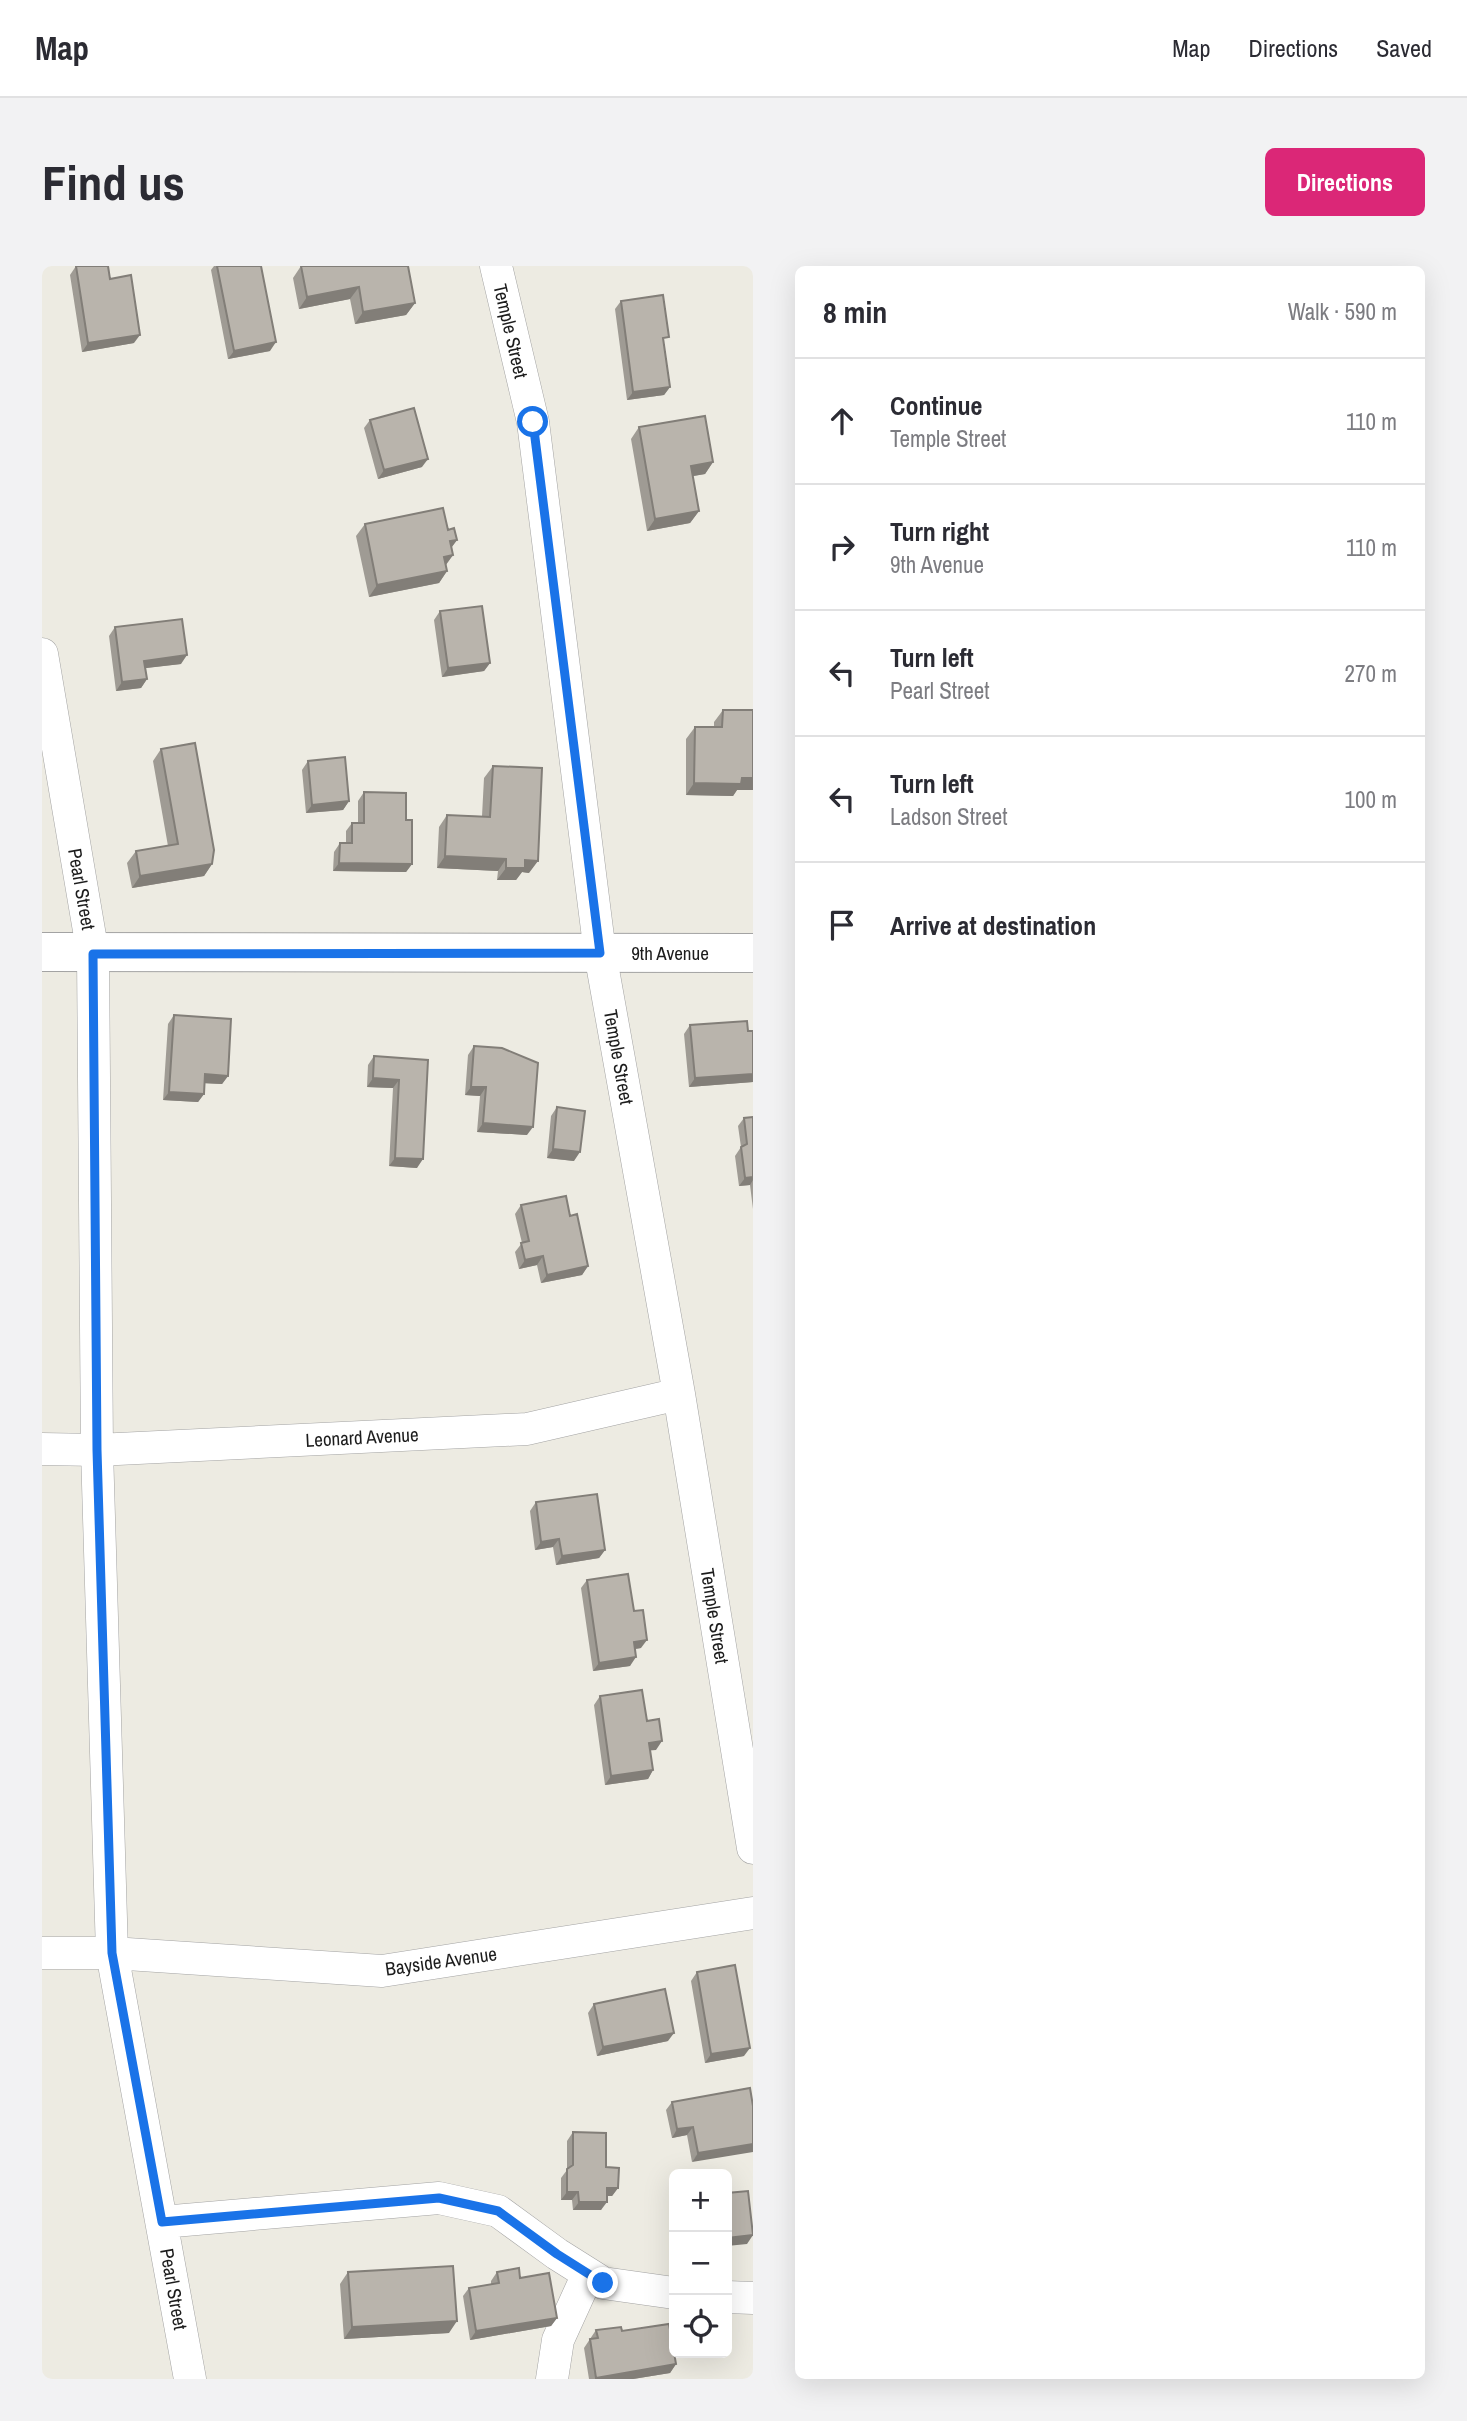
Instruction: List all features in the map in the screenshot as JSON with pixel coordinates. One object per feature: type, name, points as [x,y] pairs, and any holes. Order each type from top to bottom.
[{"type":"street","name":"Temple Street","points":[[496,266],[533,422],[600,953],[678,1394],[753,1848]]},
{"type":"street","name":"Pearl Street","points":[[42,654],[93,954],[97,1450],[112,1953],[190,2379]]},
{"type":"street","name":"9th Avenue","points":[[42,952],[753,953]]},
{"type":"street","name":"Leonard Avenue","points":[[42,1449],[97,1450],[527,1429],[678,1394]]},
{"type":"street","name":"Bayside Avenue","points":[[42,1953],[112,1953],[382,1971],[753,1913]]},
{"type":"street","points":[[162,2222],[439,2198],[498,2211],[603,2283],[669,2292]]},
{"type":"street","points":[[552,2379],[558,2340],[588,2274]]},
{"type":"street","points":[[732,2297],[753,2298]]},
{"type":"building","points":[[76,266],[108,266],[110,279],[131,275],[140,335],[88,343]]},
{"type":"building","points":[[217,266],[261,266],[276,342],[234,351]]},
{"type":"building","points":[[301,266],[408,266],[415,303],[363,312],[359,287],[307,297]]},
{"type":"building","points":[[663,295],[669,337],[663,338],[670,387],[633,392],[621,301]]},
{"type":"building","points":[[414,408],[428,459],[384,470],[370,420]]},
{"type":"building","points":[[705,416],[713,462],[691,466],[699,511],[655,519],[639,427]]},
{"type":"building","points":[[443,508],[448,530],[454,528],[457,540],[450,541],[453,555],[444,557],[447,571],[377,585],[365,524]]},
{"type":"building","points":[[482,606],[490,663],[448,668],[440,611]]},
{"type":"building","points":[[182,619],[187,655],[144,661],[147,679],[122,682],[115,627]]},
{"type":"building","points":[[723,710],[753,710],[753,778],[742,778],[741,784],[694,783],[695,727],[722,727]]},
{"type":"building","points":[[195,743],[214,850],[212,864],[140,876],[136,851],[178,844],[161,749]]},
{"type":"building","points":[[345,757],[349,801],[312,805],[308,761]]},
{"type":"building","points":[[493,766],[542,768],[538,861],[525,860],[525,868],[506,868],[506,859],[445,856],[447,815],[490,817]]},
{"type":"building","points":[[364,792],[406,793],[406,820],[412,820],[412,864],[339,863],[340,843],[352,843],[352,823],[364,823]]},
{"type":"building","points":[[174,1015],[231,1019],[228,1076],[205,1074],[204,1094],[169,1092]]},
{"type":"building","points":[[747,1021],[748,1031],[753,1031],[753,1074],[695,1078],[690,1025]]},
{"type":"building","points":[[474,1046],[502,1048],[538,1063],[533,1127],[483,1123],[486,1087],[471,1087]]},
{"type":"building","points":[[374,1056],[428,1060],[423,1159],[395,1158],[399,1080],[373,1078]]},
{"type":"building","points":[[557,1107],[585,1111],[580,1152],[553,1149]]},
{"type":"building","points":[[753,1117],[753,1177],[745,1178],[741,1147],[747,1144],[744,1118]]},
{"type":"building","points":[[566,1196],[570,1216],[577,1214],[588,1266],[547,1275],[543,1256],[525,1260],[521,1243],[529,1241],[521,1205]]},
{"type":"building","points":[[597,1494],[605,1550],[562,1556],[559,1539],[541,1542],[536,1502]]},
{"type":"building","points":[[628,1574],[634,1611],[643,1610],[647,1640],[634,1642],[636,1657],[599,1663],[587,1580]]},
{"type":"building","points":[[642,1690],[647,1721],[659,1719],[662,1741],[649,1743],[653,1770],[611,1776],[600,1696]]},
{"type":"building","points":[[735,1965],[750,2048],[711,2054],[697,1972]]},
{"type":"building","points":[[665,1989],[674,2033],[603,2047],[594,2004]]},
{"type":"building","points":[[750,2088],[753,2144],[698,2153],[693,2127],[677,2129],[672,2102]]},
{"type":"building","points":[[573,2132],[606,2133],[606,2167],[619,2168],[618,2188],[607,2188],[607,2202],[579,2202],[578,2192],[567,2192],[567,2169],[573,2165]]},
{"type":"building","points":[[748,2191],[753,2235],[732,2237],[732,2193]]},
{"type":"building","points":[[453,2266],[457,2321],[352,2327],[348,2272]]},
{"type":"building","points":[[519,2268],[520,2278],[549,2273],[557,2318],[476,2331],[469,2288],[499,2283],[497,2272]]},
{"type":"building","points":[[669,2324],[669,2358],[675,2358],[676,2364],[596,2378],[590,2339],[598,2338],[596,2330],[621,2327],[622,2331]]},
{"type":"route","points":[[533,422],[600,953],[93,954],[97,1450],[112,1953],[162,2222],[439,2198],[498,2211],[603,2283]]}]
